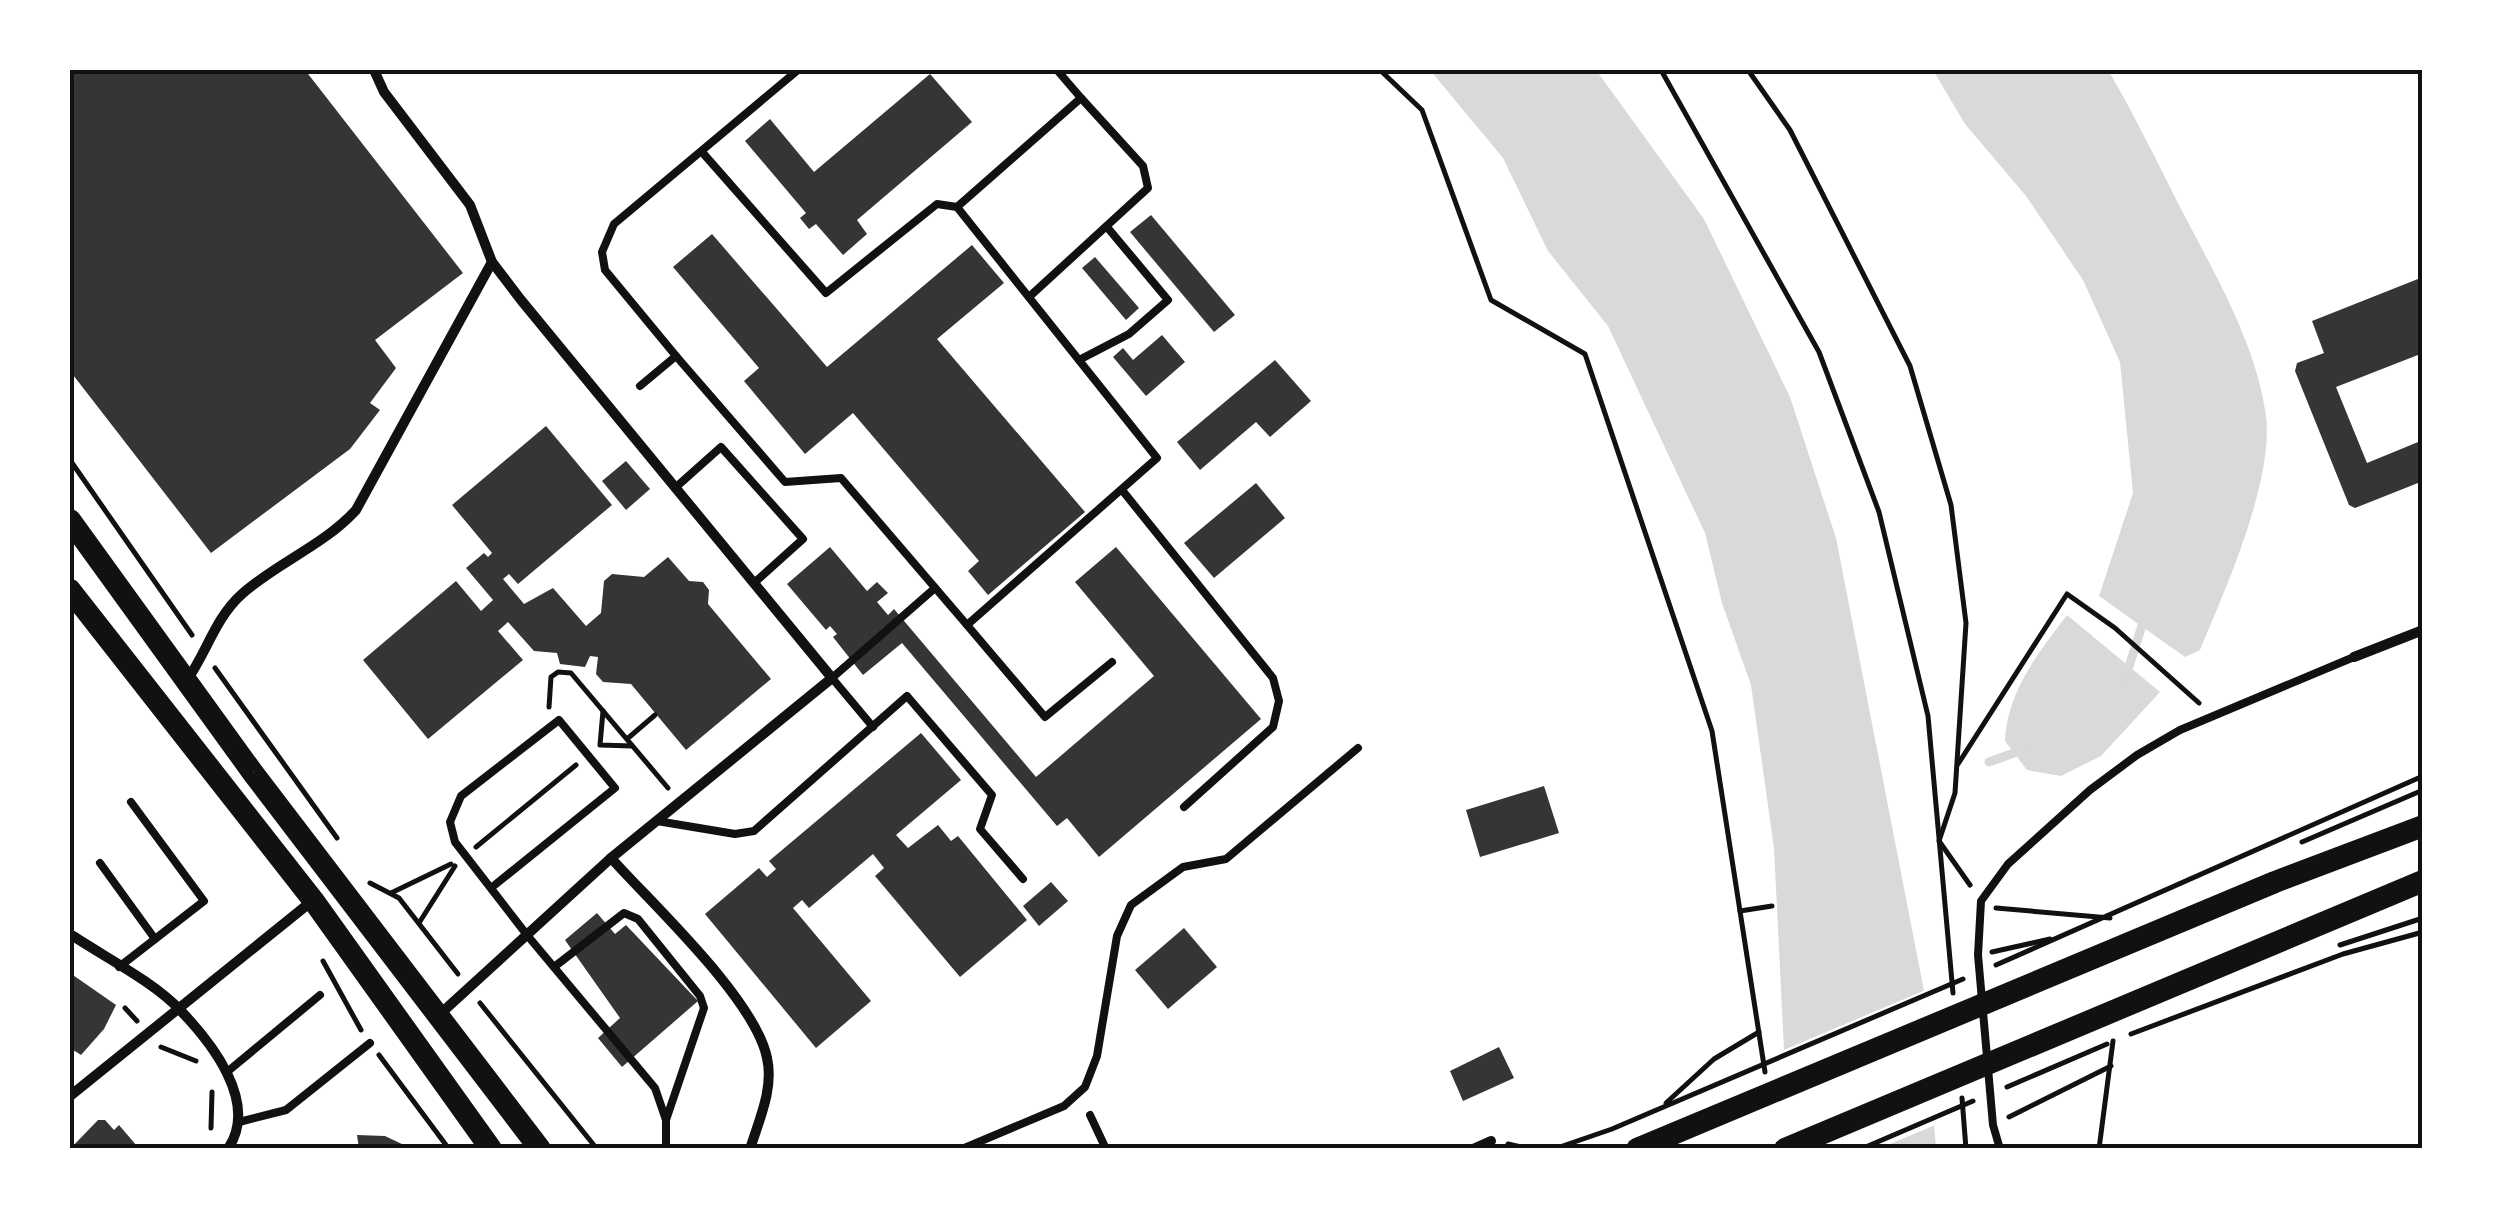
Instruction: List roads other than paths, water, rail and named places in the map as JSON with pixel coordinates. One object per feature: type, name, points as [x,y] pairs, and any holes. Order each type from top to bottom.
[{"type":"main road","points":[[70,520],[540,1149]]},
{"type":"main road","points":[[70,590],[313,900],[491,1149]]},
{"type":"main road","points":[[1637,1149],[2066,969],[2423,826]]},
{"type":"main road","points":[[1785,1149],[2423,881]]},
{"type":"street","points":[[374,70],[384,92],[470,205],[492,262],[832,678],[611,858],[438,1016]]},
{"type":"street","points":[[188,680],[232,604],[336,532],[356,510],[492,262]]},
{"type":"street","points":[[2354,657],[2423,630]]},
{"type":"street","points":[[611,858],[754,1019],[768,1060],[768,1086],[750,1149]]},
{"type":"street","points":[[70,1096],[313,900]]},
{"type":"street","points":[[70,934],[179,1008],[227,1072],[239,1122],[229,1148]]},
{"type":"street","points":[[1473,1149],[1491,1140]]},
{"type":"lane","points":[[798,70],[614,224],[602,252],[612,282],[785,482],[841,478],[1045,717],[1112,662]]},
{"type":"lane","points":[[1029,297],[1148,188],[1143,166],[1057,70]]},
{"type":"lane","points":[[957,207],[1081,98]]},
{"type":"lane","points":[[702,152],[826,293],[937,204],[957,207],[1157,458],[966,625]]},
{"type":"lane","points":[[1079,360],[1129,334],[1168,300],[1107,227]]},
{"type":"lane","points":[[640,386],[676,356]]},
{"type":"lane","points":[[675,488],[720,447],[803,539],[754,584]]},
{"type":"lane","points":[[1122,490],[1273,678],[1279,702],[1273,727],[1184,807]]},
{"type":"lane","points":[[873,727],[832,678],[936,588]]},
{"type":"lane","points":[[2000,1149],[1993,1125],[1978,956],[1981,901],[2008,864],[2090,790],[2137,755],[2214,716],[2354,657]]},
{"type":"lane","points":[[657,820],[735,834],[754,831],[907,696],[992,795],[980,829],[1023,879]]},
{"type":"lane","points":[[491,888],[615,788],[559,720],[461,796],[450,822],[455,842],[526,935],[656,1088],[666,1120],[666,1149]]},
{"type":"lane","points":[[962,1149],[1064,1106],[1084,1086],[1097,1056],[1117,936],[1132,904],[1183,867],[1226,858],[1358,748]]},
{"type":"lane","points":[[119,968],[204,901],[132,802]]},
{"type":"lane","points":[[100,863],[155,939]]},
{"type":"lane","points":[[554,967],[624,914],[638,919],[700,996],[704,1008],[666,1120]]},
{"type":"lane","points":[[227,1072],[320,995]]},
{"type":"lane","points":[[239,1122],[286,1110],[370,1043]]},
{"type":"lane","points":[[1090,1114],[1106,1149]]},
{"type":"waterway","points":[[2126,676],[2144,619]]},
{"type":"waterway","points":[[1989,762],[2025,749]]}]
